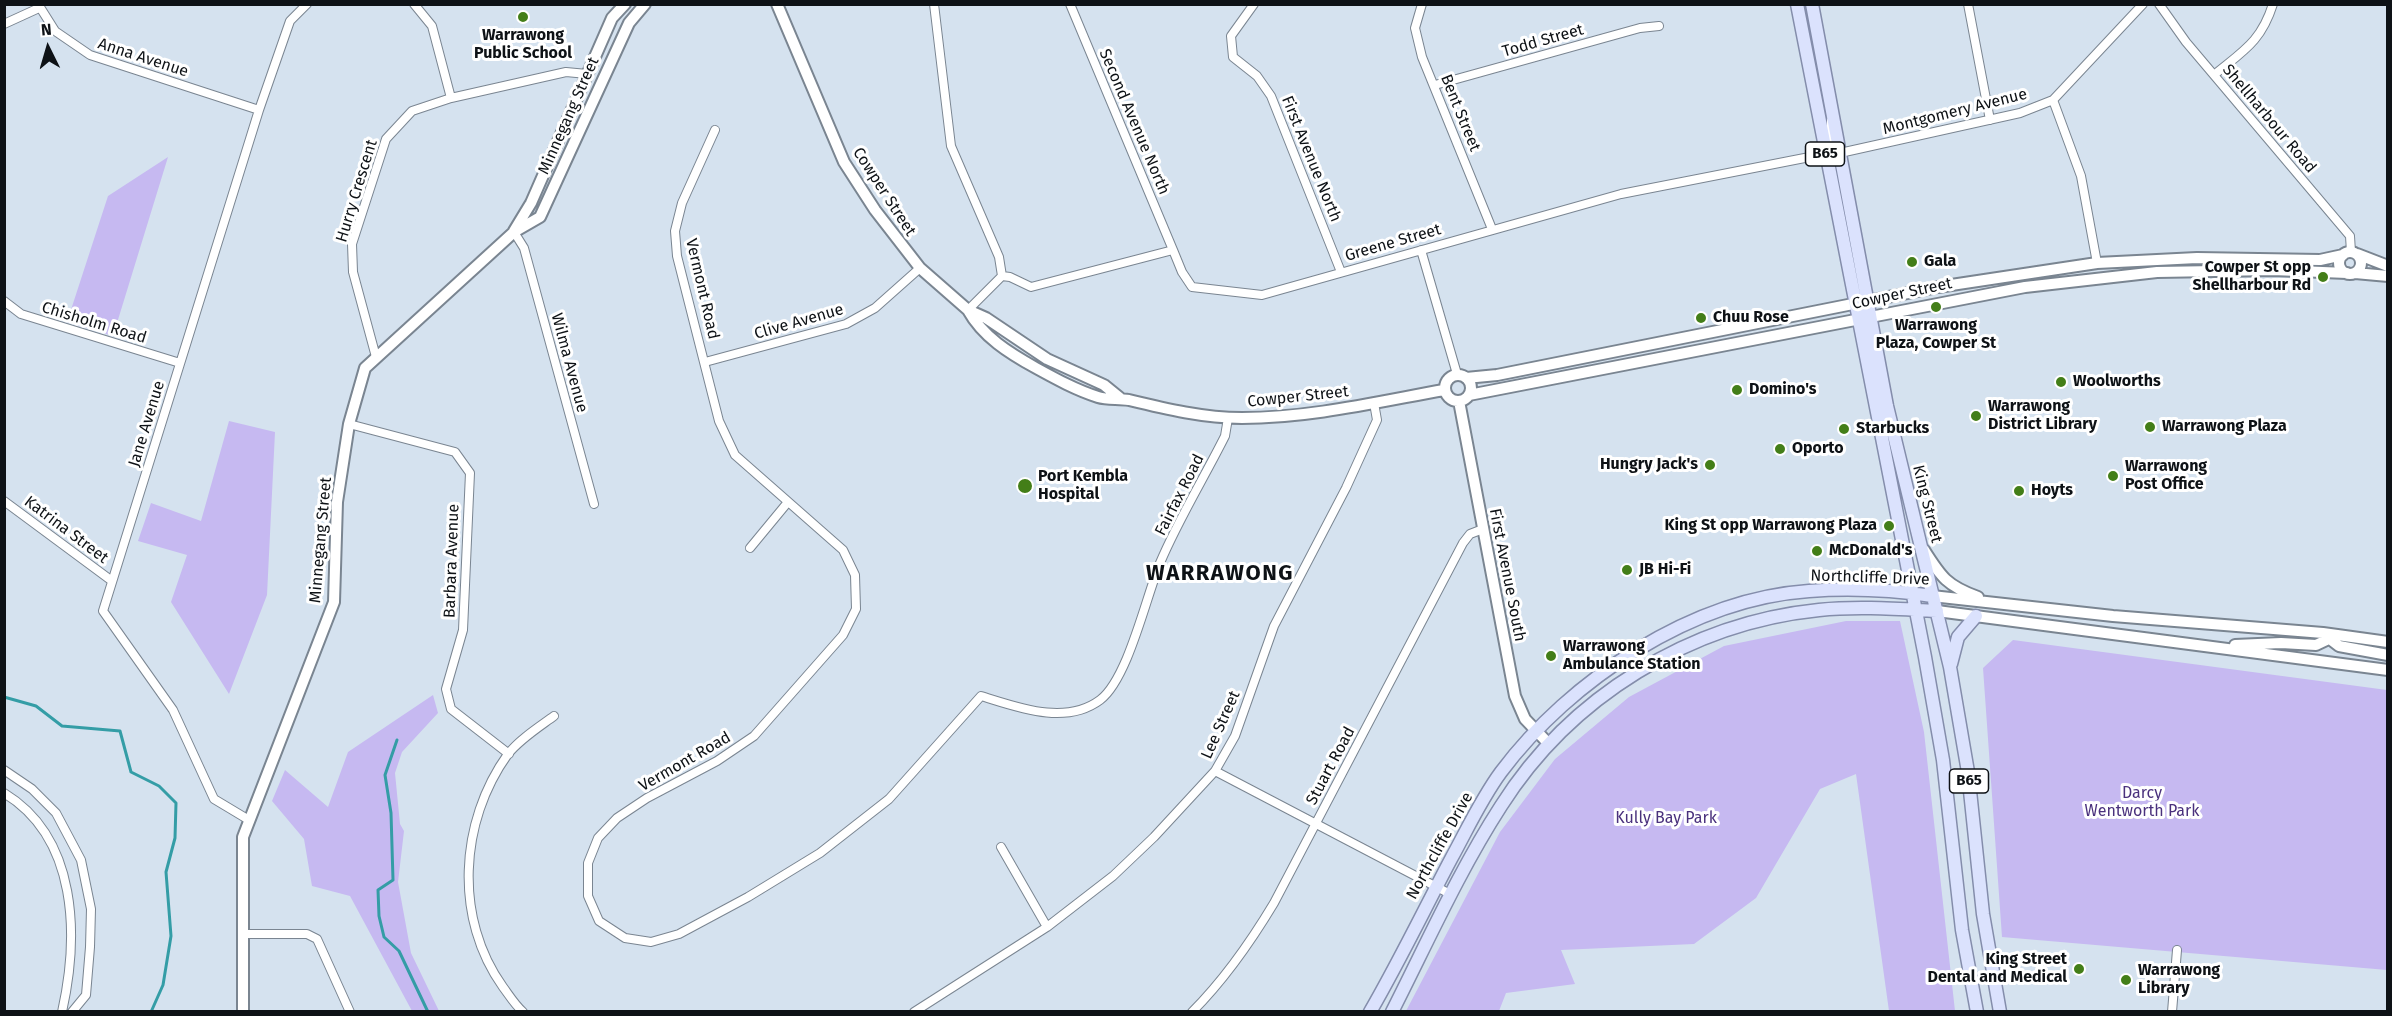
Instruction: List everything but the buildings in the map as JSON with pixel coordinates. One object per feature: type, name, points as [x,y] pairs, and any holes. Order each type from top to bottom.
[{"type":"main road","name":"Minnegang Street","points":[[514,232],[531,203],[612,18],[625,4]]},
{"type":"main road","name":"Minnegang Street","points":[[243,1011],[243,837],[334,602],[337,501],[349,424],[365,368],[514,232],[540,217],[629,23],[645,4]]},
{"type":"main road","name":"Cowper Street","points":[[777,4],[844,162],[875,210],[920,268],[968,310],[986,318],[1029,348],[1104,385],[1120,398]]},
{"type":"main road","name":"King Street","points":[[1797,4],[1825,154],[1864,317],[1910,593],[1943,760],[1960,920],[1977,1011]]},
{"type":"main road","name":"King Street","points":[[1812,4],[1840,153],[1861,302]]},
{"type":"main road","name":"Cowper Street","points":[[1462,376],[1497,375],[1861,302],[2097,263],[2197,258],[2320,260],[2350,254],[2388,266]]},
{"type":"main road","points":[[2350,254],[2361,264],[2351,273],[2339,265],[2350,254]]},
{"type":"main road","name":"Cowper Street","points":[[1469,395],[2005,290],[2132,274],[2273,270],[2388,276]]},
{"type":"main road","name":"Cowper Street","points":[[968,310],[979,329],[1025,362],[1054,377],[1100,398],[1120,398],[1167,410],[1228,418],[1313,413],[1444,390]]},
{"type":"main road","name":"King Street","points":[[1864,317],[1950,667],[1968,772],[1983,914],[2000,1011]]},
{"type":"main road","points":[[1029,348],[1032,357],[1048,367],[1054,377],[1083,376]]},
{"type":"main road","points":[[1462,376],[1470,384],[1469,395],[1459,401],[1448,397],[1444,390],[1449,378],[1462,376]]},
{"type":"main road","name":"First Avenue South","points":[[1459,401],[1515,696],[1522,714],[1534,731],[1548,743]]},
{"type":"main road","points":[[1920,544],[1946,582],[1957,590],[1995,604]]},
{"type":"main road","name":"Northcliffe Drive","points":[[1370,1011],[1500,774],[1534,731],[1589,682],[1633,653],[1724,609],[1763,598],[1809,591],[1910,593],[1995,604],[2388,642]]},
{"type":"main road","name":"Northcliffe Drive","points":[[1392,1011],[1501,806],[1548,743],[1586,707],[1613,688],[1649,665],[1716,633],[1773,617],[1819,610],[1937,611],[2388,670]]},
{"type":"main road","points":[[1950,667],[1958,637],[1976,616]]},
{"type":"main road","points":[[2217,647],[2281,643],[2316,645],[2330,636],[2339,646],[2388,655]]},
{"type":"street","name":"Jane Avenue","points":[[249,820],[214,799],[173,710],[103,611],[259,110],[290,21],[307,4]]},
{"type":"street","points":[[414,4],[432,26],[451,99]]},
{"type":"street","points":[[934,4],[951,146],[999,257],[1002,276]]},
{"type":"street","name":"Second Avenue North","points":[[1070,4],[1173,250]]},
{"type":"street","name":"First Avenue North","points":[[1254,4],[1231,36],[1233,57],[1257,76],[1271,96],[1341,272]]},
{"type":"street","name":"Bent Street","points":[[1422,4],[1415,28],[1422,57],[1492,229]]},
{"type":"street","points":[[1968,4],[1990,120]]},
{"type":"street","name":"Montgomery Avenue","points":[[1840,153],[2020,113],[2053,100],[2143,4]]},
{"type":"street","name":"Shellharbour Road","points":[[2158,4],[2214,75],[2350,236],[2350,254]]},
{"type":"street","points":[[2214,75],[2253,44],[2266,26],[2273,4]]},
{"type":"street","name":"Anna Avenue","points":[[38,6],[55,31],[90,56],[259,110]]},
{"type":"street","points":[[4,24],[38,6]]},
{"type":"street","name":"Todd Street","points":[[1435,85],[1640,28],[1659,26]]},
{"type":"street","name":"Hurry Crescent","points":[[376,357],[353,272],[352,244],[386,139],[412,111],[451,99],[566,72],[587,75]]},
{"type":"street","points":[[2053,100],[2081,176],[2097,263]]},
{"type":"street","points":[[1825,154],[1829,148],[1830,123],[1833,117]]},
{"type":"street","name":"Vermont Road","points":[[715,130],[682,203],[675,231],[677,255],[719,421],[735,455],[843,550],[855,575],[855,609],[843,635],[754,736],[717,761],[647,798],[617,818],[598,837],[588,863],[588,897],[599,921],[625,938],[651,942],[679,934],[748,897],[820,853],[889,798],[981,696]]},
{"type":"street","name":"Greene Street","points":[[1173,250],[1182,272],[1192,286],[1262,295],[1492,229],[1621,195],[1825,154]]},
{"type":"street","name":"Wilma Avenue","points":[[514,232],[524,248],[594,504]]},
{"type":"street","points":[[1002,276],[1010,277],[1031,287],[1173,250]]},
{"type":"street","points":[[1421,250],[1462,376]]},
{"type":"street","name":"Clive Avenue","points":[[705,362],[846,324],[874,308],[920,268]]},
{"type":"street","points":[[968,310],[1002,276]]},
{"type":"street","name":"Chisholm Road","points":[[4,301],[21,314],[180,363]]},
{"type":"street","name":"Lee Street","points":[[915,1011],[1047,927],[1113,876],[1154,837],[1215,771],[1234,736],[1274,626],[1346,488],[1377,420],[1374,403]]},
{"type":"street","name":"Fairfax Road","points":[[981,696],[1049,714],[1078,710],[1099,701],[1111,689],[1121,672],[1161,561],[1225,436],[1228,418]]},
{"type":"street","name":"Barbara Avenue","points":[[349,424],[455,452],[470,473],[463,630],[446,689],[451,709],[509,754]]},
{"type":"street","name":"Katrina Street","points":[[4,501],[112,581]]},
{"type":"street","points":[[750,548],[788,502]]},
{"type":"street","name":"Stuart Road","points":[[1191,1011],[1211,993],[1244,952],[1275,903],[1463,543],[1470,534],[1483,529]]},
{"type":"street","points":[[523,1011],[489,968],[473,925],[468,878],[472,835],[484,799],[509,754],[554,716]]},
{"type":"street","points":[[4,770],[32,789],[56,813],[81,860],[91,909],[90,947],[86,995],[72,1011]]},
{"type":"street","points":[[1215,771],[1452,895]]},
{"type":"street","points":[[4,793],[35,819],[50,841],[63,871],[70,900],[71,944],[62,1011]]},
{"type":"street","points":[[1001,847],[1047,927]]},
{"type":"street","points":[[243,934],[307,934],[317,939],[350,1011]]},
{"type":"street","points":[[2172,1011],[2177,950]]},
{"type":"green space","points":[[168,157],[113,336],[67,322],[108,196]]},
{"type":"green space","points":[[229,421],[275,432],[267,595],[229,694],[171,602],[187,555],[138,541],[151,503],[201,521]]},
{"type":"green space","name":"Kully Bay Park","points":[[1846,621],[1900,621],[1924,732],[1955,1011],[1889,1011],[1856,774],[1820,789],[1756,898],[1694,944],[1561,950],[1575,984],[1506,993],[1499,1011],[1406,1011],[1500,832],[1555,759],[1629,697],[1724,646]]},
{"type":"green space","name":"Darcy Wentworth Park","points":[[2013,640],[2387,690],[2387,970],[2002,937],[1983,668]]},
{"type":"green space","points":[[433,695],[438,713],[402,752],[395,773],[400,824],[404,831],[398,882],[411,953],[439,1011],[412,1011],[350,896],[312,886],[304,839],[272,801],[285,770],[328,807],[348,752]]},
{"type":"waterway","points":[[4,697],[36,706],[62,726],[120,731],[131,772],[159,786],[176,803],[175,838],[166,872],[171,936],[163,985],[151,1012]]},
{"type":"waterway","points":[[397,740],[385,775],[391,813],[393,880],[378,890],[379,916],[384,937],[399,951],[428,1012]]},
{"type":"place","name":"Warrawong Public School","points":[[523,17]]},
{"type":"place","name":"Gala","points":[[1912,262]]},
{"type":"place","name":"Cowper St opp Shellharbour Rd","points":[[2323,277]]},
{"type":"place","name":"Warrawong Plaza, Cowper St","points":[[1936,307]]},
{"type":"place","name":"Chuu Rose","points":[[1701,318]]},
{"type":"place","name":"Woolworths","points":[[2061,382]]},
{"type":"place","name":"Domino's","points":[[1737,390]]},
{"type":"place","name":"Warrawong District Library","points":[[1976,416]]},
{"type":"place","name":"Warrawong Plaza","points":[[2150,427]]},
{"type":"place","name":"Starbucks","points":[[1844,429]]},
{"type":"place","name":"Oporto","points":[[1780,449]]},
{"type":"place","name":"Hungry Jack's","points":[[1710,465]]},
{"type":"place","name":"Warrawong Post Office","points":[[2113,476]]},
{"type":"place","name":"Port Kembla Hospital","points":[[1025,486]]},
{"type":"place","name":"Hoyts","points":[[2019,491]]},
{"type":"place","name":"King St opp Warrawong Plaza","points":[[1889,526]]},
{"type":"place","name":"McDonald's","points":[[1817,551]]},
{"type":"place","name":"JB Hi-Fi","points":[[1627,570]]},
{"type":"place","name":"Warrawong Ambulance Station","points":[[1551,656]]},
{"type":"place","name":"King Street Dental and Medical","points":[[2079,969]]},
{"type":"place","name":"Warrawong Library","points":[[2126,980]]},
{"type":"district","name":"WARRAWONG","points":[[1220,574]]}]
